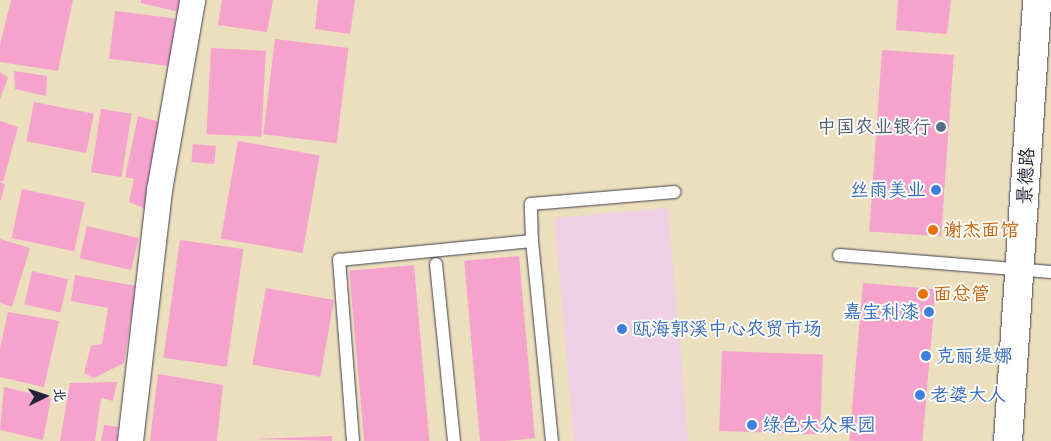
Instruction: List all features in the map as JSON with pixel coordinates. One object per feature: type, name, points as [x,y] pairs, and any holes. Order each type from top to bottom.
[{"type":"main road","name":"景德路","points":[[1008,441],[1021,269],[1037,0]]},
{"type":"street","points":[[130,441],[159,190],[192,0]]},
{"type":"lane","points":[[552,441],[532,241],[531,204],[674,192]]},
{"type":"lane","points":[[354,441],[339,260],[532,241]]},
{"type":"lane","points":[[839,255],[1051,272]]},
{"type":"lane","points":[[436,264],[454,441]]},
{"type":"shaded area","name":"瓯海郭溪中心农贸市场","points":[[668,208],[688,441],[574,441],[554,218]]},
{"type":"building","points":[[11,0],[73,0],[58,71],[0,62],[0,45]]},
{"type":"building","points":[[141,0],[181,0],[179,12],[141,3]]},
{"type":"building","points":[[222,0],[273,0],[267,32],[218,25]]},
{"type":"building","points":[[318,0],[355,0],[350,34],[315,29]]},
{"type":"building","points":[[898,0],[951,0],[947,34],[896,30]]},
{"type":"building","points":[[115,11],[176,18],[170,66],[109,59]]},
{"type":"building","points":[[275,39],[348,48],[337,143],[263,134]]},
{"type":"building","points":[[211,48],[266,51],[261,137],[206,134]]},
{"type":"building","points":[[882,50],[954,55],[941,237],[869,232]]},
{"type":"building","points":[[14,71],[47,76],[46,96],[15,89]]},
{"type":"building","points":[[0,72],[8,78],[0,99]]},
{"type":"building","points":[[34,102],[94,114],[86,153],[26,141]]},
{"type":"building","points":[[101,109],[132,114],[122,177],[91,172]]},
{"type":"building","points":[[138,116],[159,122],[145,209],[129,202],[134,179],[125,177]]},
{"type":"building","points":[[0,121],[18,127],[3,182],[0,181]]},
{"type":"building","points":[[238,141],[320,155],[303,253],[221,238]]},
{"type":"building","points":[[193,144],[216,146],[214,164],[191,162]]},
{"type":"building","points":[[0,182],[5,184],[1,200],[0,200]]},
{"type":"building","points":[[22,189],[85,202],[74,251],[12,238]]},
{"type":"building","points":[[87,226],[139,238],[131,270],[80,258]]},
{"type":"building","points":[[0,239],[30,248],[12,307],[0,303]]},
{"type":"building","points":[[180,240],[243,249],[227,367],[163,358]]},
{"type":"building","points":[[519,256],[535,438],[480,441],[464,261]]},
{"type":"building","points":[[414,265],[429,441],[364,441],[349,271]]},
{"type":"building","points":[[32,271],[68,279],[60,312],[24,304]]},
{"type":"building","points":[[75,275],[136,286],[124,363],[94,378],[84,373],[91,346],[102,344],[108,308],[71,301]]},
{"type":"building","points":[[863,283],[936,289],[922,441],[849,440]]},
{"type":"building","points":[[266,288],[334,300],[320,377],[252,365]]},
{"type":"building","points":[[8,312],[59,321],[44,387],[0,377],[0,348]]},
{"type":"building","points":[[722,351],[823,355],[820,434],[719,431]]},
{"type":"building","points":[[158,374],[223,385],[217,441],[150,441]]},
{"type":"building","points":[[117,382],[113,401],[101,398],[95,441],[60,441],[70,383]]},
{"type":"building","points":[[4,387],[51,398],[43,440],[0,430]]},
{"type":"building","points":[[104,425],[118,427],[117,441],[101,441]]},
{"type":"building","points":[[332,436],[332,441],[251,439]]},
{"type":"place","name":"中国农业银行","points":[[941,127]]},
{"type":"place","name":"丝雨美业","points":[[936,190]]},
{"type":"place","name":"谢杰面馆","points":[[933,230]]},
{"type":"place","name":"面总管","points":[[923,294]]},
{"type":"place","name":"嘉宝利漆","points":[[929,312]]},
{"type":"place","name":"瓯海郭溪中心农贸市场","points":[[622,329]]},
{"type":"place","name":"克丽缇娜","points":[[926,356]]},
{"type":"place","name":"老婆大人","points":[[920,395]]},
{"type":"place","name":"绿色大众果园","points":[[752,425]]}]
